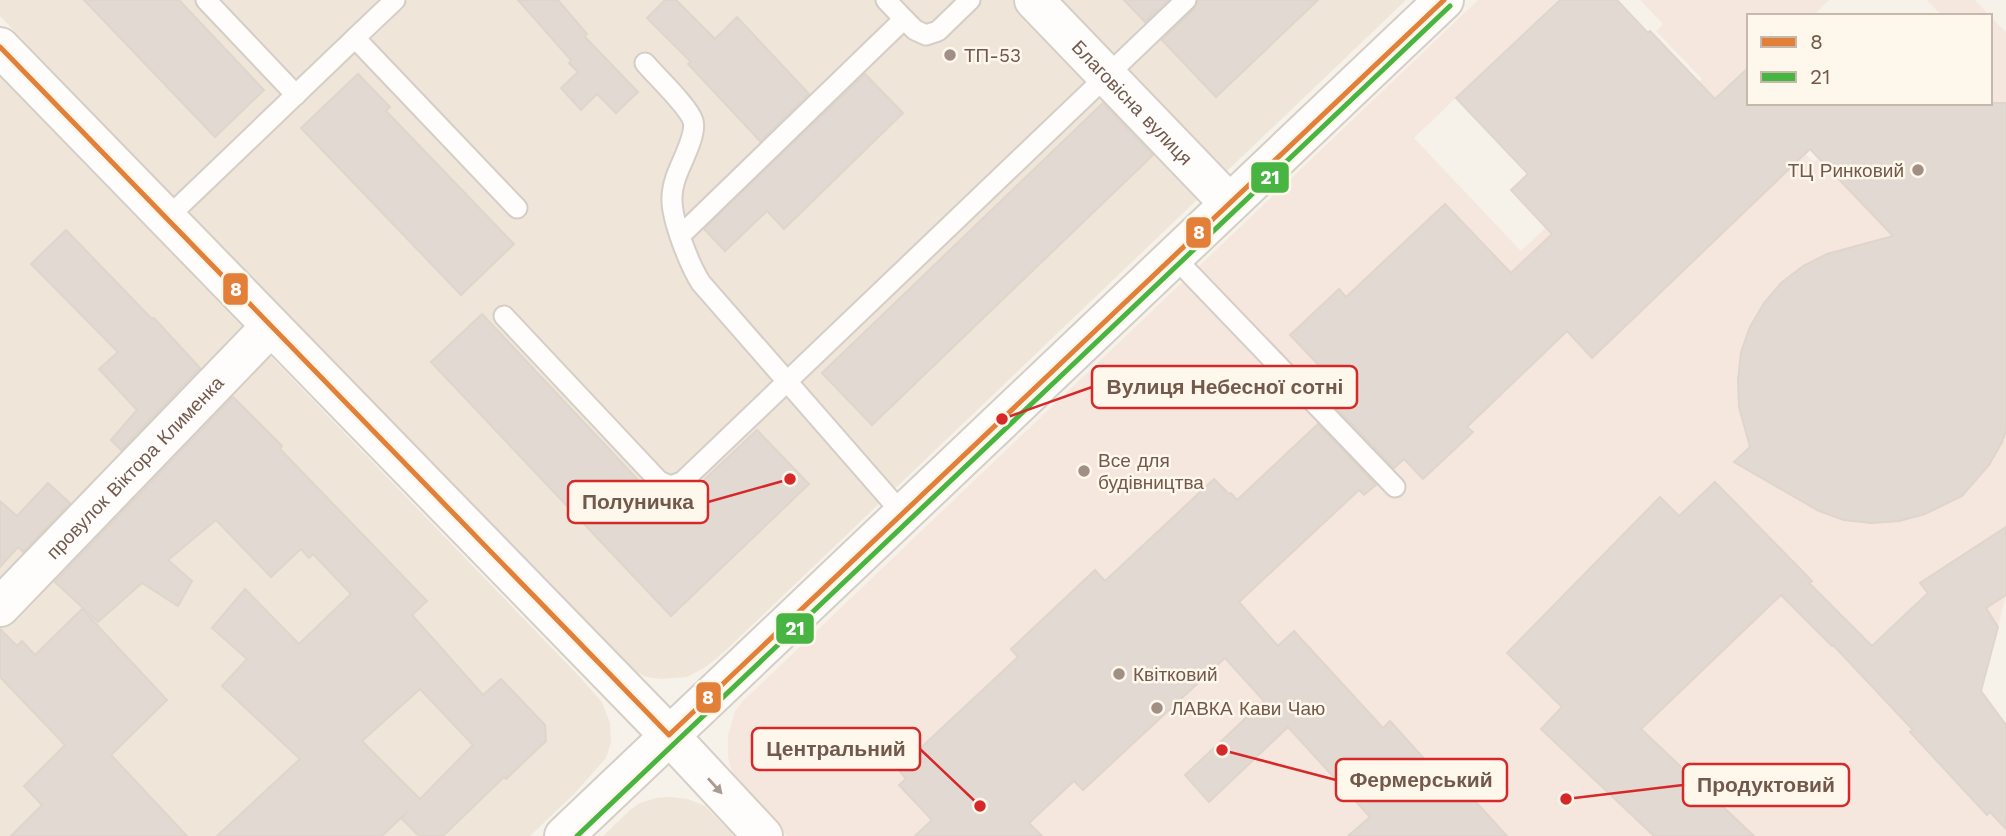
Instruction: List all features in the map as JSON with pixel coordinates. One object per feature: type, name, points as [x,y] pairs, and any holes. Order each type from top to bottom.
[{"type":"main road","name":"Благовісна вулиця","points":[[1034,0],[1229,203]]},
{"type":"main road","points":[[564,836],[1444,0]]},
{"type":"main road","points":[[0,47],[669,735],[763,836]]},
{"type":"main road","name":"провулок Віктора Клименка","points":[[0,607],[271,326]]},
{"type":"lane","points":[[206,0],[296,95]]},
{"type":"lane","points":[[166,219],[395,0]]},
{"type":"lane","points":[[886,0],[915,30],[926,35],[938,31],[970,0]]},
{"type":"lane","points":[[503,316],[659,481],[670,486],[682,482],[1186,0]]},
{"type":"lane","points":[[681,236],[904,19]]},
{"type":"lane","points":[[355,38],[517,208]]},
{"type":"lane","points":[[645,64],[689,111],[694,122],[693,134],[676,178],[672,197],[681,236],[701,284],[902,513]]},
{"type":"lane","points":[[1174,257],[1395,487]]},
{"type":"shaded area","points":[[0,0],[1406,0],[725,651],[707,666],[687,677],[661,679],[646,677],[618,659],[0,16]]},
{"type":"shaded area","points":[[1478,0],[1558,0],[1414,138],[1521,251],[1702,79],[1656,31],[1663,24],[1640,0],[1829,0],[1815,14],[1747,14],[1747,105],[1751,105],[1814,162],[1873,105],[1992,105],[1992,18],[2006,32],[2006,595],[1990,659],[1933,712],[2006,790],[2006,836],[787,836],[743,789],[731,769],[728,736],[735,711]]},
{"type":"shaded area","points":[[1927,0],[1975,0],[1988,14],[1940,14]]},
{"type":"shaded area","points":[[0,76],[602,702],[610,723],[611,742],[606,758],[575,793],[530,836],[0,836]]},
{"type":"shaded area","points":[[669,797],[688,799],[705,806],[734,836],[603,836],[640,803]]},
{"type":"building","points":[[84,0],[179,0],[264,90],[215,137]]},
{"type":"building","points":[[518,0],[558,0],[587,34],[584,36],[638,92],[616,113],[597,94],[581,110],[561,88],[578,72],[569,63],[571,60]]},
{"type":"building","points":[[665,0],[676,0],[715,39],[737,17],[809,94],[760,141],[688,64],[691,62],[647,18]]},
{"type":"building","points":[[1124,0],[1168,0],[1145,22]]},
{"type":"building","points":[[1198,0],[1318,0],[1216,97],[1162,40],[1194,9]]},
{"type":"building","points":[[1560,0],[1617,0],[1715,99],[1747,69],[1747,105],[2006,103],[2006,431],[1989,465],[1962,496],[1925,514],[1899,521],[1871,523],[1844,520],[1819,511],[1734,462],[1750,447],[1739,407],[1741,352],[1750,327],[1764,303],[1781,283],[1803,266],[1827,254],[1893,236],[1810,149],[1592,358],[1567,331],[1467,427],[1473,432],[1423,479],[1404,459],[1394,468],[1336,408],[1348,396],[1290,335],[1339,289],[1346,297],[1445,204],[1511,273],[1552,234],[1511,190],[1528,174],[1456,98]]},
{"type":"building","points":[[358,74],[390,107],[386,111],[514,244],[461,295],[301,128]]},
{"type":"building","points":[[865,74],[903,113],[784,229],[767,211],[725,251],[704,229]]},
{"type":"building","points":[[1103,103],[1153,155],[872,425],[822,373]]},
{"type":"building","points":[[66,230],[200,368],[121,450],[111,440],[137,410],[99,369],[118,352],[31,264]]},
{"type":"building","points":[[482,314],[669,513],[757,430],[809,484],[671,616],[431,362]]},
{"type":"building","points":[[233,397],[427,601],[412,615],[483,695],[501,679],[545,725],[546,741],[443,836],[419,836],[401,818],[407,812],[382,836],[217,836],[300,759],[222,686],[247,659],[212,628],[245,589],[299,644],[351,594],[313,554],[309,558],[301,549],[271,577],[216,520],[168,560],[192,581],[178,606],[142,583],[98,622],[55,582]],"holes":[[[420,689],[473,745],[420,799],[362,741]]]},
{"type":"building","points":[[1318,424],[1376,485],[1364,495],[1359,490],[1239,602],[1278,646],[1294,631],[1383,728],[1390,721],[1447,784],[1454,778],[1507,836],[1348,836],[1370,817],[1288,727],[1209,802],[1185,775],[1264,701],[1225,658],[1083,790],[1074,781],[1029,823],[1042,836],[915,836],[932,820],[899,785],[906,779],[898,769],[1018,657],[1011,649],[1095,570],[1105,581],[1214,479],[1237,500]]},
{"type":"building","points":[[1715,482],[1872,646],[1928,593],[1920,583],[2006,527],[2006,595],[1986,608],[1998,627],[1981,691],[2006,725],[2006,829],[1990,812],[1987,815],[1910,732],[1913,730],[1833,645],[1781,595],[1641,729],[1754,836],[1654,836],[1541,729],[1562,707],[1507,653],[1660,497],[1679,516]]},
{"type":"building","points":[[48,483],[70,503],[23,552],[18,547],[0,567],[0,501],[17,516]]},
{"type":"building","points":[[82,609],[167,700],[111,755],[187,836],[11,836],[42,805],[24,786],[65,745],[0,677],[0,629],[17,646],[22,641],[35,655]]},
{"type":"transit line","name":"8","points":[[0,47],[669,735],[1444,0]]},
{"type":"transit line","name":"21","points":[[577,836],[1450,6]]},
{"type":"place","name":"ТП-53","points":[[950,55]]},
{"type":"place","name":"ТЦ Ринковий","points":[[1918,170]]},
{"type":"place","name":"Вулиця Небесної сотні","points":[[1002,419]]},
{"type":"place","name":"Все для будівництва","points":[[1084,471]]},
{"type":"place","name":"Полуничка","points":[[790,479]]},
{"type":"place","name":"Квітковий","points":[[1119,674]]},
{"type":"place","name":"ЛАВКА Кави Чаю","points":[[1157,708]]},
{"type":"place","name":"Фермерський","points":[[1222,750]]},
{"type":"place","name":"Продуктовий","points":[[1566,799]]},
{"type":"place","name":"Центральний","points":[[980,806]]}]
